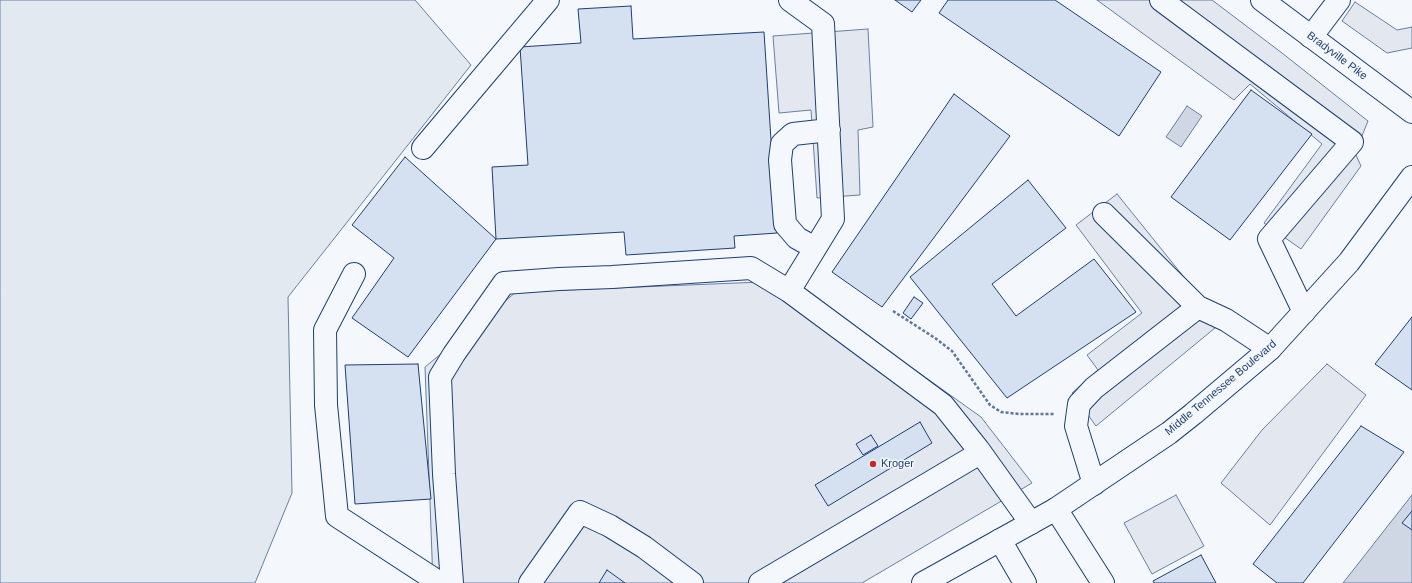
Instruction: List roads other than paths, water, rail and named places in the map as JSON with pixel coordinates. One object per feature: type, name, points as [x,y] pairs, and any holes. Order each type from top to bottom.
[{"type":"main road","points":[[423,148],[548,0]]},
{"type":"main road","points":[[789,291],[833,219],[823,24],[790,0]]},
{"type":"main road","points":[[1161,0],[1352,142],[1269,239],[1304,312]]},
{"type":"main road","name":"Bradyville Pike","points":[[1262,0],[1412,112]]},
{"type":"main road","points":[[1311,37],[1339,0]]},
{"type":"main road","points":[[815,248],[797,238],[785,224],[780,160],[782,144],[792,134],[829,130]]},
{"type":"main road","name":"Middle Tennessee Boulevard","points":[[923,583],[1056,509],[1169,433],[1193,414],[1270,349],[1348,262],[1412,178]]},
{"type":"main road","points":[[1104,214],[1198,307],[1226,320],[1270,349]]},
{"type":"main road","points":[[452,583],[444,474],[440,377],[454,354],[504,283],[751,268],[789,291],[943,405],[980,452],[1031,523]]},
{"type":"main road","points":[[354,274],[325,330],[326,405],[337,516],[440,583]]},
{"type":"main road","points":[[1094,484],[1076,426],[1079,404],[1094,388],[1198,307]]},
{"type":"main road","points":[[760,583],[980,452]]},
{"type":"main road","points":[[1056,509],[1103,583]]},
{"type":"main road","points":[[536,581],[580,512],[610,526],[644,547],[692,583]]},
{"type":"main road","points":[[1000,540],[1026,583]]},
{"type":"place","name":"Kroger","points":[[873,464]]}]
